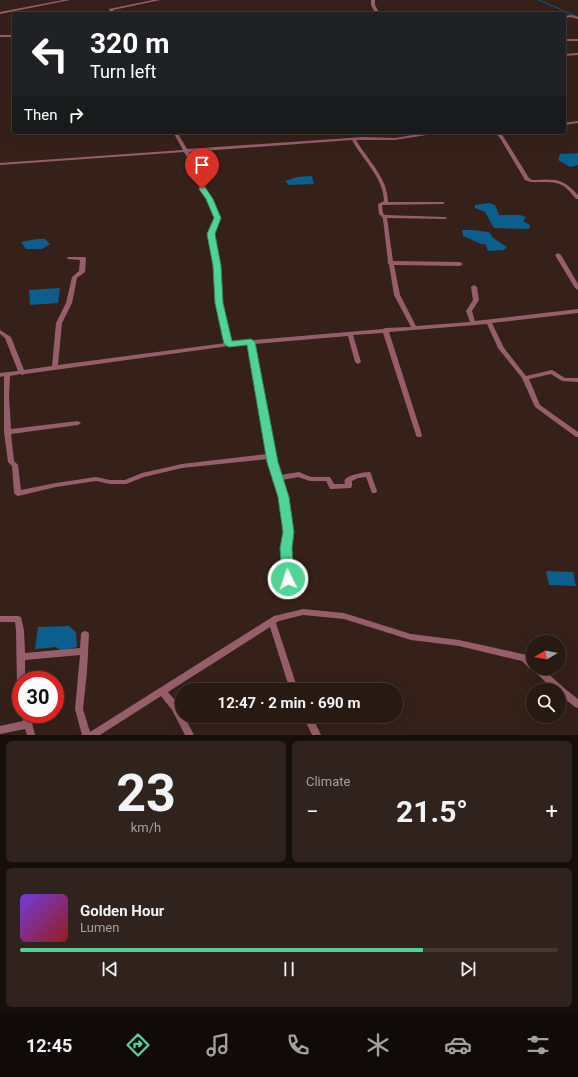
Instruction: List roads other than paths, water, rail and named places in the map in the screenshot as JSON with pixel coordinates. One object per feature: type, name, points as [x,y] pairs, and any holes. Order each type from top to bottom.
[{"type":"street","points":[[0,13],[68,0]]},
{"type":"street","points":[[112,12],[111,9],[158,0]]},
{"type":"street","points":[[373,0],[373,5],[377,12]]},
{"type":"street","points":[[566,17],[571,16],[578,18]]},
{"type":"street","points":[[0,36],[12,36]]},
{"type":"street","points":[[566,40],[578,40]]},
{"type":"street","points":[[566,55],[578,54]]},
{"type":"street","points":[[566,124],[578,122]]},
{"type":"street","points":[[176,134],[201,176],[202,189],[209,199],[217,218],[211,234],[217,266],[219,303],[229,344]]},
{"type":"street","points":[[340,134],[342,140]]},
{"type":"street","points":[[397,134],[400,138]]},
{"type":"street","points":[[0,164],[149,152],[187,152],[353,139],[400,138],[426,134]]},
{"type":"street","points":[[500,134],[527,179],[531,181],[562,182],[568,185],[578,198]]},
{"type":"street","points":[[353,139],[358,150],[378,175],[384,187],[387,198],[386,202],[380,204]]},
{"type":"street","points":[[380,204],[392,202],[443,203]]},
{"type":"street","points":[[380,204],[381,214],[384,216],[390,263],[397,294],[414,328]]},
{"type":"street","points":[[384,216],[446,218]]},
{"type":"street","points":[[558,255],[578,288]]},
{"type":"street","points":[[55,367],[59,323],[69,303],[75,277],[82,272],[83,258],[70,258]]},
{"type":"street","points":[[390,263],[460,264]]},
{"type":"street","points":[[473,323],[469,311],[476,300],[474,287]]},
{"type":"street","points":[[272,456],[182,466],[142,475],[126,482],[110,482],[96,479],[56,484],[18,493],[14,465],[11,462],[7,432],[4,375],[229,344],[489,322],[578,311]]},
{"type":"street","points":[[489,322],[501,348],[525,378],[537,406],[578,435]]},
{"type":"street","points":[[385,330],[419,435]]},
{"type":"street","points":[[0,332],[8,336],[22,373]]},
{"type":"street","points":[[350,334],[358,362]]},
{"type":"street","points":[[251,342],[272,462],[279,478],[284,497],[288,532],[286,548],[288,579]]},
{"type":"street","points":[[525,378],[552,372],[564,380],[578,380]]},
{"type":"street","points":[[7,432],[78,423]]},
{"type":"street","points":[[279,478],[299,474],[310,479],[328,479],[332,487],[349,486],[348,480],[357,476],[368,474],[374,492]]},
{"type":"street","points":[[92,735],[277,618],[303,612],[344,616],[411,637],[459,643],[524,658],[526,660]]},
{"type":"street","points":[[0,619],[18,619],[20,630],[20,671]]},
{"type":"street","points":[[272,622],[292,683]]},
{"type":"street","points":[[85,634],[79,709],[86,735]]},
{"type":"street","points":[[20,657],[84,651]]},
{"type":"street","points":[[544,675],[578,704]]},
{"type":"street","points":[[162,691],[175,707],[190,735]]},
{"type":"street","points":[[311,723],[318,735]]},
{"type":"street","points":[[0,730],[29,724],[31,735]]},
{"type":"water","points":[[578,153],[578,165],[570,167],[558,160],[560,154]]},
{"type":"water","points":[[312,176],[314,184],[289,185],[285,181],[297,177]]},
{"type":"water","points":[[489,203],[495,205],[499,215],[520,215],[526,217],[523,221],[530,225],[529,229],[494,228],[485,212],[475,208],[475,205]]},
{"type":"water","points":[[462,230],[489,232],[493,238],[507,247],[504,250],[488,251],[485,244],[481,244],[463,236]]},
{"type":"water","points":[[45,239],[50,244],[42,249],[26,249],[21,242]]},
{"type":"water","points":[[60,288],[58,303],[30,305],[29,290]]},
{"type":"water","points":[[546,571],[573,572],[576,586],[549,585]]},
{"type":"water","points":[[69,626],[76,632],[77,647],[62,651],[56,647],[35,649],[38,627]]},
{"type":"waterway","points":[[539,0],[578,17]]}]
